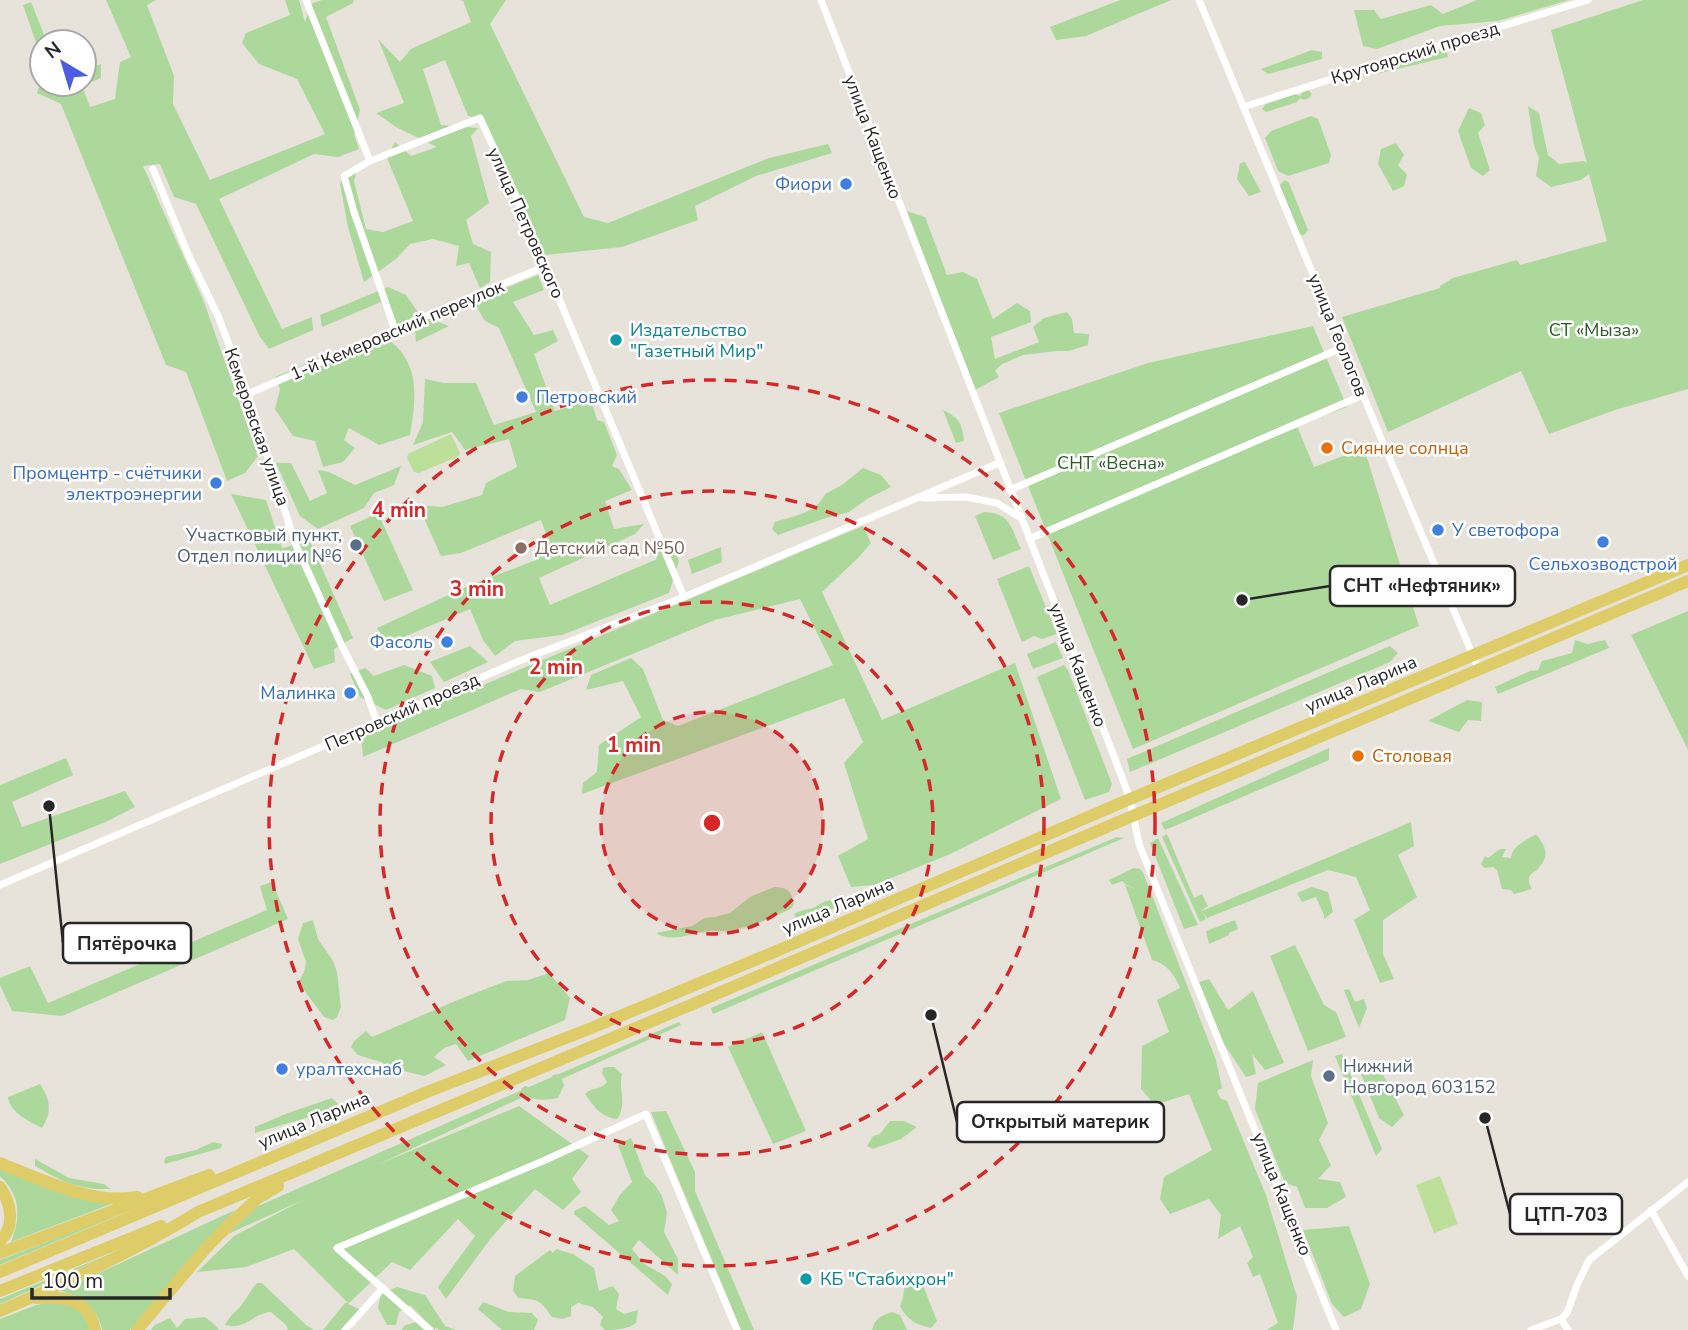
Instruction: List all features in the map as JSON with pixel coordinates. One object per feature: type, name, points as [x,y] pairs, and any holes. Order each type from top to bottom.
[{"type":"main road","name":"улица Ларина","points":[[0,1272],[303,1144],[769,955],[1130,799],[1688,565]]},
{"type":"main road","name":"улица Ларина","points":[[323,1160],[1688,581]]},
{"type":"main road","points":[[0,1253],[239,1164],[303,1144]]},
{"type":"main road","points":[[0,1291],[323,1160]]},
{"type":"main road","points":[[137,1330],[206,1248],[258,1198],[323,1160]]},
{"type":"main road","points":[[0,1163],[79,1193],[109,1198],[131,1198],[161,1193]]},
{"type":"main road","points":[[0,1187],[7,1197],[10,1211],[10,1225],[0,1241]]},
{"type":"main road","points":[[0,1311],[163,1234],[198,1212]]},
{"type":"main road","points":[[28,1299],[56,1297],[73,1301],[88,1312],[96,1330]]},
{"type":"street","points":[[306,0],[370,161],[344,176],[395,330]]},
{"type":"street","name":"улица Кащенко","points":[[821,0],[1130,799],[1139,844],[1336,1330]]},
{"type":"street","name":"улица Геологов","points":[[1199,0],[1479,670]]},
{"type":"street","name":"Крутоярский проезд","points":[[1243,107],[1588,0]]},
{"type":"street","name":"улица Петровского","points":[[370,161],[480,118],[546,266],[684,597]]},
{"type":"street","name":"Кемеровская улица","points":[[153,169],[188,254],[218,316],[248,394],[295,543],[368,697],[377,723]]},
{"type":"street","name":"1-й Кемеровский переулок","points":[[248,394],[546,266]]},
{"type":"street","points":[[1010,490],[1344,347]]},
{"type":"street","points":[[1029,539],[1363,396]]},
{"type":"street","name":"Петровский проезд","points":[[0,885],[519,661],[684,597],[999,463]]},
{"type":"street","points":[[919,498],[966,497],[997,503],[1021,518]]},
{"type":"street","points":[[430,1330],[337,1248],[543,1161],[646,1114],[737,1330]]},
{"type":"street","points":[[1531,1330],[1562,1319],[1589,1260],[1688,1182]]},
{"type":"street","points":[[1651,1210],[1688,1276]]},
{"type":"street","points":[[345,1330],[383,1288]]},
{"type":"street","points":[[1562,1319],[1568,1330]]},
{"type":"green space","points":[[106,0],[156,0],[147,5],[174,76],[173,104],[210,180],[325,134],[297,79],[259,64],[242,43],[246,33],[290,15],[285,0],[299,0],[305,22],[311,4],[322,0],[354,0],[326,17],[360,110],[354,135],[359,149],[338,157],[314,154],[219,199],[282,329],[312,317],[313,330],[269,349],[260,337],[196,204],[174,197],[160,164],[143,166],[204,302],[258,456],[245,473],[227,481],[186,372],[166,365],[61,104],[48,98],[87,98],[90,107],[115,99],[120,62],[131,57]]},
{"type":"green space","points":[[460,0],[506,0],[490,24],[584,217],[608,223],[769,158],[828,144],[832,153],[756,176],[695,206],[698,220],[622,247],[545,255],[484,119],[468,116],[445,60],[423,69],[441,125],[478,128],[471,136],[489,203],[466,220],[473,244],[491,252],[490,282],[480,288],[469,263],[456,266],[459,246],[433,239],[410,244],[396,259],[364,282],[348,227],[340,184],[347,170],[356,173],[354,181],[366,229],[383,232],[413,221],[387,158],[395,142],[411,156],[437,147],[396,127],[376,113],[404,103],[378,39],[400,62],[411,49],[471,22],[463,1]]},
{"type":"green space","points":[[1120,0],[1171,0],[1086,36],[1056,40],[1050,27]]},
{"type":"green space","points":[[1477,0],[1569,0],[1498,21],[1440,26],[1377,49],[1363,46],[1354,10],[1374,10],[1381,19],[1431,5],[1443,14]]},
{"type":"green space","name":"СТ «Мыза»","points":[[1643,0],[1688,0],[1688,389],[1615,410],[1549,434],[1521,371],[1388,432],[1342,317],[1440,288],[1453,278],[1517,260],[1520,265],[1607,241],[1589,174],[1581,180],[1551,187],[1536,176],[1539,158],[1534,146],[1528,106],[1539,113],[1548,155],[1559,164],[1583,161],[1587,163],[1551,30]]},
{"type":"green space","points":[[31,2],[41,28],[31,28],[23,5]]},
{"type":"green space","points":[[1312,50],[1322,52],[1322,59],[1268,74],[1261,69]]},
{"type":"green space","points":[[1434,50],[1447,52],[1448,57],[1376,74],[1384,66]]},
{"type":"green space","points":[[101,64],[101,78],[98,79],[98,65]]},
{"type":"green space","points":[[1308,90],[1312,94],[1309,98],[1300,98],[1297,102],[1266,112],[1262,109],[1266,104],[1295,94],[1300,96]]},
{"type":"green space","points":[[1469,108],[1481,113],[1485,125],[1478,133],[1490,170],[1483,176],[1471,168],[1458,131]]},
{"type":"green space","points":[[1311,116],[1318,119],[1331,155],[1329,163],[1288,176],[1278,171],[1265,138],[1271,131]]},
{"type":"green space","points":[[1396,143],[1404,155],[1398,165],[1407,175],[1404,186],[1393,191],[1378,164],[1381,149]]},
{"type":"green space","points":[[1245,162],[1261,192],[1249,196],[1237,179],[1240,163]]},
{"type":"green space","points":[[1285,180],[1289,183],[1308,230],[1304,235],[1300,235],[1279,186]]},
{"type":"green space","points":[[907,211],[925,217],[947,275],[963,272],[977,279],[993,319],[1017,303],[1030,311],[1031,322],[991,337],[995,359],[1039,342],[1033,327],[1044,318],[1067,312],[1072,319],[1074,333],[1089,334],[1088,345],[1069,351],[1023,355],[1002,364],[995,371],[999,377],[975,390]]},
{"type":"green space","points":[[538,275],[544,290],[513,302],[534,335],[553,330],[558,341],[534,354],[555,411],[591,400],[597,420],[604,422],[617,455],[612,466],[619,469],[632,490],[605,501],[614,529],[644,524],[635,534],[539,578],[550,605],[657,559],[654,543],[670,538],[679,561],[669,593],[562,635],[515,641],[495,656],[483,640],[470,609],[387,644],[377,628],[468,586],[536,560],[537,550],[549,542],[541,520],[461,553],[441,556],[418,505],[442,507],[482,495],[486,483],[517,467],[509,439],[465,450],[452,432],[413,445],[423,422],[425,379],[444,383],[476,383],[494,425],[536,412],[499,328],[485,321],[473,301]]},
{"type":"green space","points":[[388,287],[406,295],[420,315],[449,326],[416,342],[415,329],[390,321],[381,302],[322,327],[320,315]]},
{"type":"green space","name":"СНТ «Весна»","points":[[1313,326],[1347,407],[1297,426],[1314,467],[1364,448],[1419,626],[1133,749],[999,413],[1148,363]]},
{"type":"green space","points":[[378,333],[396,346],[404,356],[413,377],[414,400],[410,435],[379,445],[349,428],[344,440],[355,448],[343,462],[323,467],[315,441],[293,436],[275,409],[280,389],[275,377]]},
{"type":"green space","points":[[943,410],[959,422],[964,441],[956,443]]},
{"type":"green space","points":[[451,434],[460,453],[457,457],[419,473],[414,472],[407,458],[408,454]]},
{"type":"green space","points":[[276,463],[291,463],[310,501],[327,493],[318,470],[329,472],[355,485],[401,466],[394,485],[374,493],[364,508],[318,529],[300,516]]},
{"type":"green space","points":[[863,468],[881,475],[891,487],[849,512],[778,535],[772,529],[775,522],[797,516],[816,506],[825,494],[842,485]]},
{"type":"green space","points":[[231,494],[266,500],[282,548],[310,541],[353,638],[334,649],[335,662],[314,669]]},
{"type":"green space","points":[[984,512],[1000,515],[1009,523],[1021,549],[993,560],[975,516]]},
{"type":"green space","points":[[378,513],[413,590],[384,601],[350,526]]},
{"type":"green space","points":[[863,526],[871,543],[822,592],[882,720],[1015,663],[1061,799],[948,855],[874,885],[851,887],[838,856],[868,839],[844,763],[863,742],[844,698],[582,794],[583,783],[597,772],[599,745],[641,717],[623,681],[586,690],[591,675],[631,658],[643,669],[663,720],[678,726],[833,665],[800,599],[715,620],[540,692],[521,689],[363,757],[361,736]]},
{"type":"green space","points":[[721,547],[722,562],[692,574],[688,560]]},
{"type":"green space","points":[[1029,566],[1057,634],[1042,639],[1034,636],[1022,642],[997,579]]},
{"type":"green space","points":[[1688,611],[1688,750],[1631,635]]},
{"type":"green space","points":[[1575,640],[1587,644],[1605,640],[1609,648],[1498,694],[1495,687],[1538,670],[1542,661],[1572,653]]},
{"type":"green space","points":[[1056,642],[1063,658],[1033,669],[1027,654]]},
{"type":"green space","points":[[470,646],[488,662],[444,682],[430,662]]},
{"type":"green space","points":[[1390,646],[1398,653],[1390,662],[1130,772],[1127,759]]},
{"type":"green space","points":[[404,665],[432,676],[435,688],[386,710],[360,697],[350,674],[365,668],[374,676]]},
{"type":"green space","points":[[1064,665],[1112,784],[1109,792],[1085,800],[1037,677]]},
{"type":"green space","points":[[1467,700],[1482,702],[1481,721],[1468,720],[1459,732],[1428,721]]},
{"type":"green space","points":[[1329,748],[1329,760],[1165,830],[1161,823]]},
{"type":"green space","points":[[66,758],[73,775],[12,802],[22,827],[125,791],[135,807],[106,822],[0,864],[0,785]]},
{"type":"green space","points":[[1411,822],[1414,846],[1398,855],[1417,897],[1383,920],[1383,954],[1394,979],[1380,983],[1354,920],[1370,910],[1356,877],[1328,870],[1207,918],[1203,913],[1206,919],[1200,922],[1162,837],[1167,834],[1194,898],[1202,894],[1208,906],[1202,911]]},
{"type":"green space","points":[[1536,834],[1546,852],[1541,865],[1530,877],[1532,889],[1514,894],[1511,890],[1502,889],[1497,870],[1493,867],[1484,868],[1481,864],[1485,856],[1488,858],[1500,849],[1506,849],[1502,857],[1511,858],[1517,847]]},
{"type":"green space","points":[[1117,837],[1124,838],[713,1014],[711,1008]]},
{"type":"green space","points":[[1158,838],[1198,925],[1184,929],[1150,843]]},
{"type":"green space","points":[[1134,868],[1143,872],[1216,1060],[1222,1088],[1217,1091],[1220,1098],[1227,1101],[1266,1195],[1297,1297],[1293,1330],[1267,1330],[1278,1323],[1260,1274],[1253,1277],[1247,1263],[1253,1257],[1240,1226],[1218,1239],[1221,1215],[1209,1199],[1170,1214],[1160,1199],[1164,1177],[1212,1150],[1189,1094],[1155,1105],[1141,1089],[1142,1046],[1169,1032],[1157,1000],[1180,988],[1169,970],[1152,960],[1125,885],[1135,889],[1123,881],[1112,885],[1109,880]]},
{"type":"green space","points":[[272,882],[288,919],[62,1016],[12,1011],[0,985],[0,978],[30,966],[48,1003],[267,910],[260,886]]},
{"type":"green space","points":[[774,887],[790,893],[794,903],[792,908],[728,931],[675,937],[656,933],[692,926],[705,918],[730,913],[750,897]]},
{"type":"green space","points":[[1312,887],[1328,892],[1333,912],[1324,919],[1316,897],[1302,902],[1297,893]]},
{"type":"green space","points":[[830,900],[837,907],[800,920],[794,914],[815,907]]},
{"type":"green space","points":[[313,920],[318,939],[337,972],[341,1007],[333,1020],[324,1017],[299,981],[306,962],[298,939],[303,923]]},
{"type":"green space","points":[[1235,920],[1238,929],[1209,944],[1206,931]]},
{"type":"green space","points":[[1295,945],[1324,1005],[1336,1012],[1346,1037],[1308,1051],[1270,956]]},
{"type":"green space","points":[[549,973],[570,998],[565,1020],[468,1061],[456,1044],[444,1048],[434,1057],[446,1065],[425,1076],[394,1069],[358,1055],[351,1047],[366,1031],[372,1037],[506,981],[528,980]]},
{"type":"green space","points":[[1209,979],[1228,1010],[1253,991],[1284,1063],[1265,1070],[1252,1054],[1256,1074],[1246,1077],[1224,1044],[1199,982]]},
{"type":"green space","points":[[1349,989],[1355,1002],[1364,999],[1367,1008],[1359,1028],[1344,990]]},
{"type":"green space","points":[[679,1022],[681,1025],[562,1079],[564,1085],[558,1098],[542,1100],[525,1096],[379,1164],[519,1106],[589,1156],[572,1179],[581,1192],[563,1210],[535,1189],[491,1238],[446,1299],[438,1287],[475,1236],[458,1219],[410,1270],[392,1262],[348,1304],[359,1309],[350,1330],[323,1330],[345,1303],[348,1303],[294,1249],[246,1267],[197,1272],[234,1236],[303,1200],[228,1234],[256,1207],[522,1090],[525,1086],[529,1087]]},
{"type":"green space","points":[[762,1032],[806,1131],[773,1144],[728,1047]]},
{"type":"green space","points":[[1342,1054],[1382,1149],[1376,1156],[1335,1056]]},
{"type":"green space","points":[[1313,1060],[1311,1076],[1328,1123],[1319,1140],[1331,1165],[1318,1179],[1340,1182],[1346,1197],[1327,1208],[1305,1208],[1297,1187],[1285,1183],[1255,1109],[1258,1083]]},
{"type":"green space","points":[[1377,1063],[1404,1115],[1392,1127],[1379,1118],[1359,1069]]},
{"type":"green space","points":[[614,1067],[622,1074],[622,1108],[617,1119],[602,1114],[585,1094],[605,1085],[607,1082],[602,1073],[603,1068]]},
{"type":"green space","points":[[40,1084],[49,1106],[42,1128],[16,1112],[8,1097]]},
{"type":"green space","points":[[332,1098],[338,1104],[326,1112],[255,1133],[255,1127]]},
{"type":"green space","points":[[666,1111],[695,1172],[695,1191],[754,1330],[741,1330],[651,1112]]},
{"type":"green space","points":[[890,1121],[904,1121],[917,1127],[901,1139],[873,1149],[867,1146],[873,1136],[880,1134]]},
{"type":"green space","points":[[631,1138],[645,1175],[662,1196],[667,1213],[664,1232],[678,1259],[678,1275],[639,1240],[632,1249],[643,1263],[665,1276],[672,1284],[668,1295],[574,1214],[574,1211],[585,1206],[609,1225],[619,1221],[611,1210],[632,1182],[618,1145]]},
{"type":"green space","points":[[213,1142],[222,1144],[221,1148],[165,1164],[166,1157],[196,1150]]},
{"type":"green space","points":[[35,1159],[69,1178],[104,1184],[111,1189],[71,1184],[35,1166]]},
{"type":"green space","points":[[0,1167],[114,1203],[11,1242],[17,1207],[12,1191],[0,1176]]},
{"type":"green space","points":[[1440,1176],[1458,1224],[1434,1233],[1416,1185]]},
{"type":"green space","points":[[152,1201],[0,1265],[0,1260]]},
{"type":"green space","points":[[235,1210],[130,1330],[102,1330],[93,1309],[75,1296],[60,1291]]},
{"type":"green space","points":[[1349,1226],[1370,1284],[1361,1309],[1344,1317],[1332,1304],[1303,1230]]},
{"type":"green space","points":[[127,1247],[0,1304],[0,1299]]},
{"type":"green space","points":[[556,1249],[573,1254],[594,1268],[599,1291],[613,1286],[619,1294],[616,1309],[624,1314],[638,1310],[636,1323],[622,1329],[605,1330],[600,1325],[603,1317],[593,1307],[578,1303],[571,1307],[571,1316],[562,1319],[552,1317],[539,1302],[518,1298],[513,1290],[515,1276],[550,1250],[553,1253]]},
{"type":"green space","points":[[919,1275],[937,1321],[931,1328],[913,1321],[900,1306],[906,1277]]},
{"type":"green space","points":[[257,1283],[262,1283],[314,1330],[288,1330],[271,1312],[245,1324],[225,1325]]},
{"type":"green space","points":[[397,1287],[425,1295],[445,1326],[456,1330],[402,1330],[404,1326],[424,1319],[410,1305],[399,1312],[396,1325],[387,1325],[378,1308],[381,1294]]},
{"type":"green space","points":[[57,1301],[78,1310],[91,1330],[0,1330],[0,1319],[36,1305]]},
{"type":"green space","points":[[483,1302],[509,1312],[532,1313],[538,1320],[534,1330],[502,1330],[478,1309]]},
{"type":"green space","points":[[892,1312],[900,1315],[907,1330],[872,1330],[879,1318]]},
{"type":"green space","points":[[205,1317],[219,1330],[151,1329],[170,1318],[177,1328],[185,1319]]},
{"type":"place","name":"Фиори","points":[[846,184]]},
{"type":"place","name":"Издательство \"Газетный Мир\"","points":[[616,340]]},
{"type":"place","name":"Петровский","points":[[522,397]]},
{"type":"place","name":"Сияние солнца","points":[[1327,448]]},
{"type":"place","name":"Промцентр - счётчики электроэнергии","points":[[216,483]]},
{"type":"place","name":"У светофора","points":[[1438,530]]},
{"type":"place","name":"Сельхозводстрой","points":[[1603,542]]},
{"type":"place","name":"Участковый пункт, Отдел полиции №6","points":[[356,545]]},
{"type":"place","name":"Детский сад №50","points":[[521,548]]},
{"type":"place","name":"СНТ «Нефтяник»","points":[[1242,600]]},
{"type":"place","name":"Фасоль","points":[[447,642]]},
{"type":"place","name":"Малинка","points":[[350,693]]},
{"type":"place","name":"Столовая","points":[[1358,756]]},
{"type":"place","name":"Пятёрочка","points":[[49,806]]},
{"type":"place","name":"Открытый материк","points":[[931,1015]]},
{"type":"place","name":"уралтехснаб","points":[[282,1069]]},
{"type":"place","name":"Нижний Новгород 603152","points":[[1329,1076]]},
{"type":"place","name":"ЦТП-703","points":[[1485,1118]]},
{"type":"place","name":"КБ \"Стабихрон\"","points":[[806,1279]]}]
